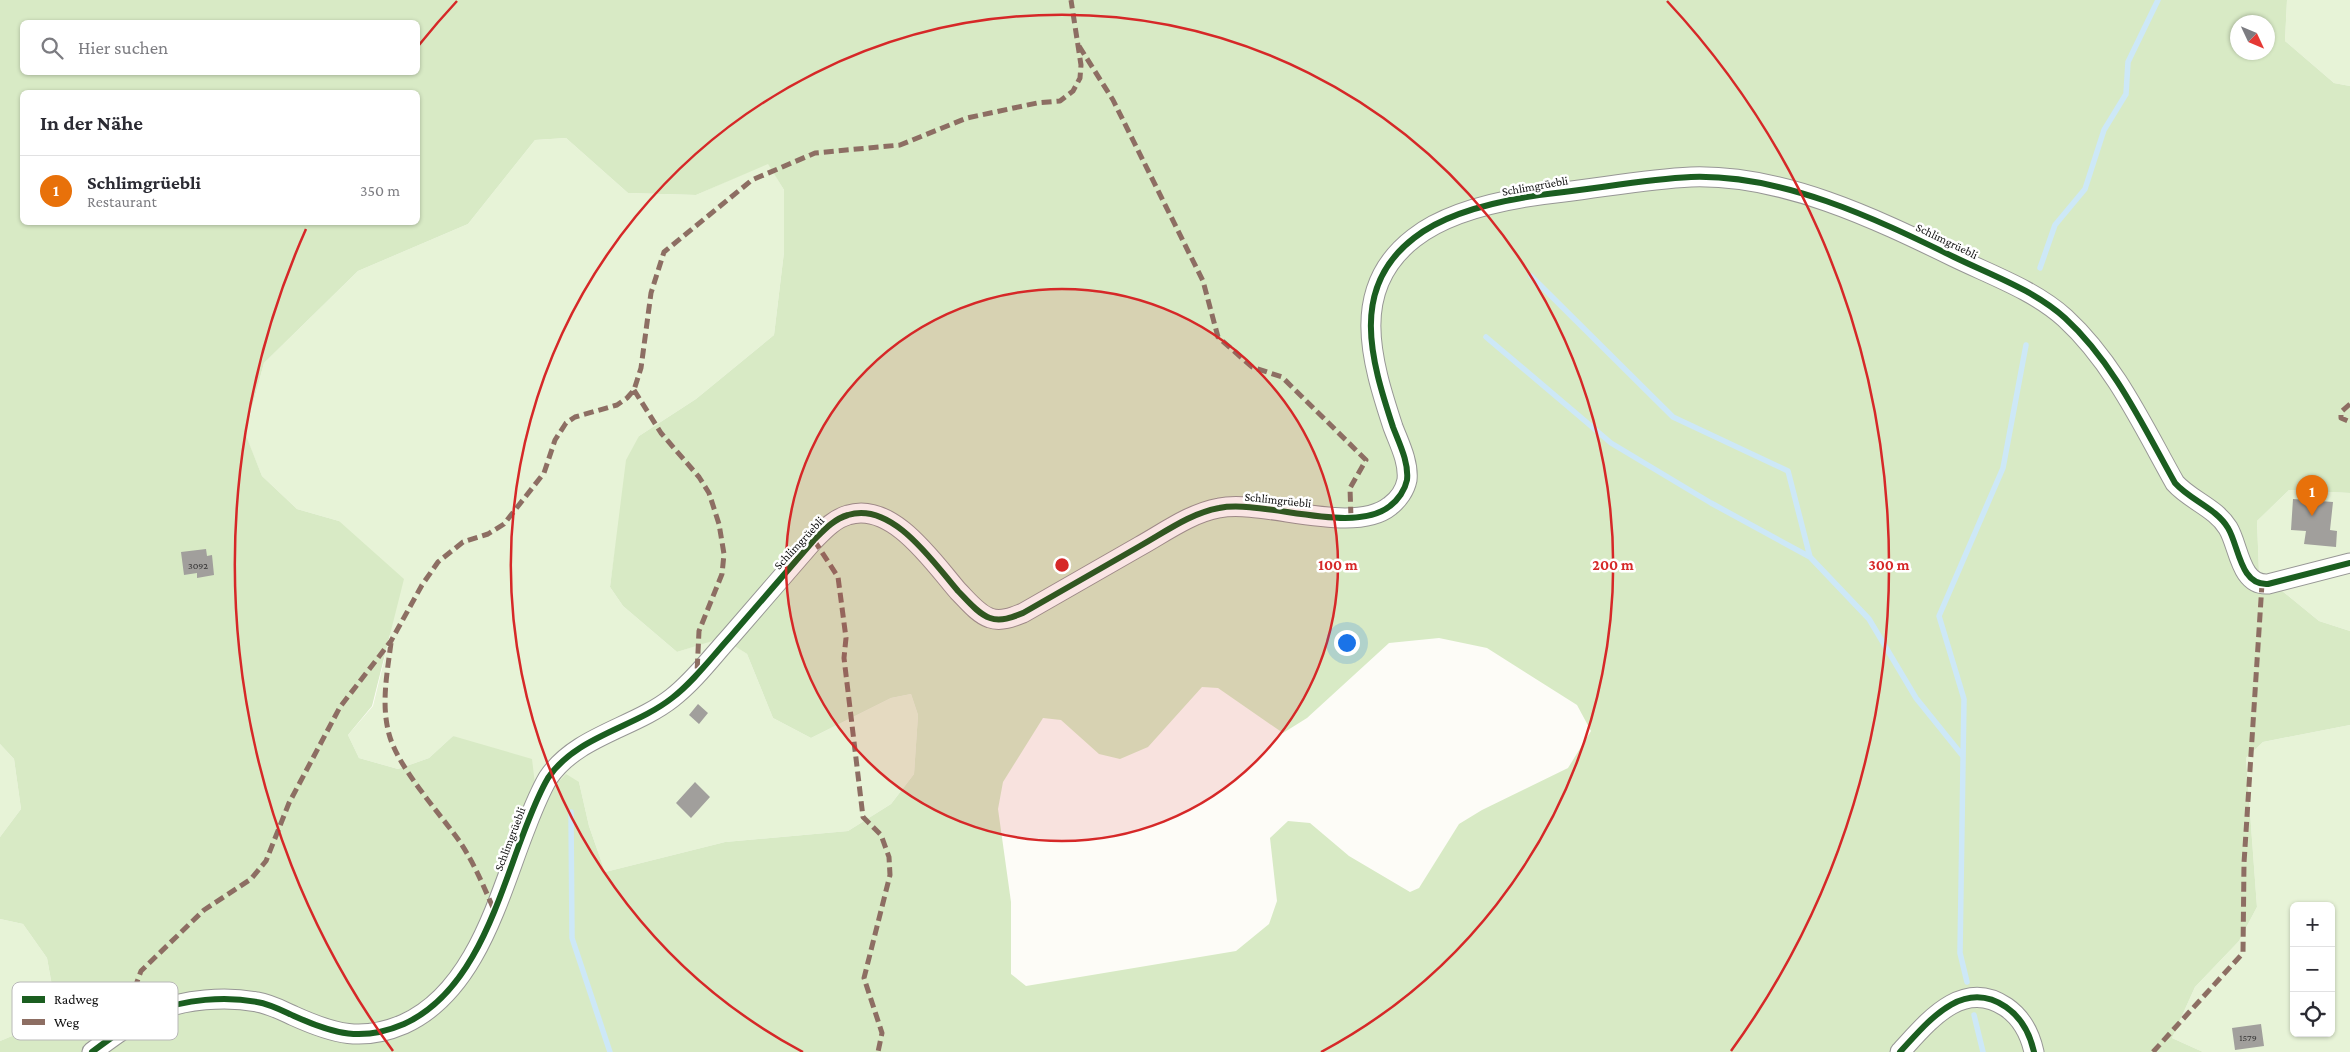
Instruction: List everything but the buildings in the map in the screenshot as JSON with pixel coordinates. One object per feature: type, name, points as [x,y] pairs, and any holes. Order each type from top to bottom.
[{"type":"street","name":"Schlimgrüebli","points":[[178,1005],[220,1000],[259,1002],[335,1033],[356,1035],[377,1032],[402,1025],[425,1013],[458,981],[473,956],[494,910],[538,796],[555,768],[567,756],[579,748],[652,713],[673,697],[697,674],[814,540],[832,523],[846,515],[860,512],[875,514],[890,521],[907,534],[970,603],[989,618],[998,620],[1023,613],[1179,524],[1219,508],[1236,507],[1288,514],[1352,518],[1384,511],[1399,498],[1407,479],[1406,464],[1392,422],[1370,334],[1371,306],[1382,274],[1397,254],[1415,237],[1440,222],[1484,207],[1538,195],[1690,177],[1726,178],[1807,196],[1840,206],[1895,228],[2019,288],[2064,317],[2086,339],[2106,365],[2128,398],[2175,482],[2182,491],[2215,514],[2227,526],[2243,566],[2252,580],[2268,584],[2350,562]]},
{"type":"street","points":[[1900,1052],[1934,1016],[1949,1005],[1965,999],[1984,998],[2000,1003],[2013,1012],[2024,1025],[2034,1052]]},
{"type":"street","name":"Schlimgrüebli","points":[[92,1052],[109,1040]]},
{"type":"green space","points":[[0,0],[2287,0],[2285,41],[2334,83],[2350,86],[2350,493],[2289,490],[2257,521],[2259,572],[2319,621],[2350,631],[2350,725],[2263,742],[2246,758],[2257,907],[2239,941],[2195,987],[2172,1038],[2203,1052],[0,1052],[0,1041],[12,1036],[12,1040],[178,1040],[178,982],[51,982],[47,958],[23,924],[0,919],[0,837],[21,809],[14,759],[0,744]],"holes":[[[566,138],[628,193],[696,195],[768,164],[784,190],[784,252],[774,335],[696,399],[639,436],[626,460],[610,587],[623,606],[677,652],[722,638],[747,654],[773,718],[811,738],[891,698],[911,694],[918,715],[914,774],[891,804],[848,831],[725,842],[605,872],[589,826],[579,782],[566,774],[544,797],[535,784],[532,759],[453,736],[429,758],[398,769],[359,758],[348,735],[372,706],[404,579],[339,521],[297,509],[262,476],[245,433],[264,363],[358,271],[468,224],[535,140]],[[1439,638],[1487,648],[1577,705],[1591,731],[1568,768],[1482,810],[1459,824],[1419,888],[1410,892],[1349,856],[1310,823],[1288,821],[1270,838],[1277,901],[1269,924],[1236,951],[1026,986],[1011,974],[1011,902],[998,809],[1003,782],[1043,718],[1061,720],[1099,754],[1120,759],[1148,747],[1202,687],[1218,688],[1283,733],[1307,718],[1389,643]]]},
{"type":"green space","points":[[2287,0],[2350,0],[2350,86],[2334,83],[2285,41]]},
{"type":"green space","points":[[566,138],[628,193],[696,195],[768,163],[784,190],[784,252],[774,335],[696,399],[639,436],[616,544],[610,587],[623,606],[677,652],[722,637],[747,654],[773,718],[811,738],[891,698],[911,694],[918,715],[914,774],[891,804],[848,831],[725,842],[605,872],[589,826],[579,782],[544,797],[453,736],[429,758],[398,769],[359,758],[348,735],[373,706],[390,636],[339,521],[297,509],[262,476],[245,434],[264,363],[358,271],[468,224],[535,140]]},
{"type":"green space","points":[[2289,490],[2350,493],[2350,631],[2319,621],[2259,572],[2257,521]]},
{"type":"green space","points":[[2350,725],[2350,1052],[2203,1052],[2172,1038],[2195,987],[2239,941],[2257,907],[2246,758],[2263,742]]},
{"type":"green space","points":[[0,744],[14,759],[21,809],[0,837]]},
{"type":"green space","points":[[0,919],[23,924],[47,958],[51,982],[12,982],[12,1036],[0,1041]]},
{"type":"waterway","points":[[2040,268],[2055,225],[2085,189],[2104,130],[2126,94],[2128,62],[2158,0]]},
{"type":"waterway","points":[[1531,276],[1673,417],[1788,471],[1810,557]]},
{"type":"waterway","points":[[1486,337],[1611,443],[1711,503],[1810,557],[1869,619],[1916,698],[1962,755]]},
{"type":"waterway","points":[[1967,982],[1960,953],[1964,699],[1939,616],[2003,468],[2026,345]]},
{"type":"waterway","points":[[571,812],[572,938],[610,1052]]},
{"type":"waterway","points":[[1974,1015],[1983,1052]]},
{"type":"marked path","points":[[137,982],[141,971],[204,910],[251,879],[266,861],[289,803],[340,707],[391,641],[422,585],[438,562],[463,542],[488,534],[504,524],[544,473],[555,440],[566,423],[575,417],[617,405],[634,390],[641,368],[651,293],[664,252],[752,180],[815,153],[900,145],[967,118],[1037,103],[1060,101],[1073,91],[1080,78],[1081,65],[1071,0]]},
{"type":"marked path","points":[[1079,46],[1113,100],[1203,281],[1218,337],[1252,367],[1282,377],[1366,460],[1350,488],[1351,518]]},
{"type":"marked path","points":[[634,390],[661,433],[699,477],[709,493],[719,524],[724,554],[722,574],[699,631],[697,673]]},
{"type":"marked path","points":[[2350,404],[2341,412],[2341,418],[2350,422]]},
{"type":"marked path","points":[[814,540],[838,577],[846,638],[844,658],[863,817],[881,835],[889,857],[890,875],[864,978],[882,1033],[878,1052]]},
{"type":"marked path","points":[[2153,1052],[2243,953],[2244,863],[2262,584]]},
{"type":"marked path","points":[[391,643],[386,678],[385,711],[389,734],[394,747],[420,790],[465,850],[494,910]]},
{"type":"cycle path","points":[[178,1004],[219,999],[257,1002],[272,1006],[322,1027],[348,1034],[375,1033],[389,1030],[404,1024],[428,1009],[449,990],[466,967],[481,941],[524,832],[548,778],[574,752],[657,708],[688,684],[814,540],[838,519],[848,515],[864,513],[880,517],[896,525],[924,551],[958,591],[981,613],[990,618],[1007,619],[1023,613],[1178,524],[1209,510],[1237,507],[1259,508],[1307,515],[1354,518],[1374,514],[1390,506],[1403,491],[1407,480],[1407,473],[1403,453],[1385,402],[1373,351],[1371,326],[1373,302],[1380,279],[1394,258],[1414,238],[1429,228],[1466,212],[1506,201],[1659,179],[1691,177],[1725,178],[1793,191],[1827,201],[1860,214],[2026,291],[2065,318],[2113,375],[2175,483],[2210,509],[2228,528],[2242,564],[2251,579],[2259,583],[2268,584],[2350,563]]},
{"type":"cycle path","points":[[1900,1052],[1934,1017],[1947,1007],[1960,1000],[1975,997],[1990,999],[2012,1011],[2024,1027],[2034,1052]]},
{"type":"cycle path","points":[[92,1052],[108,1040]]},
{"type":"place","name":"Schlimgrüebli","points":[[2312,516]]}]
